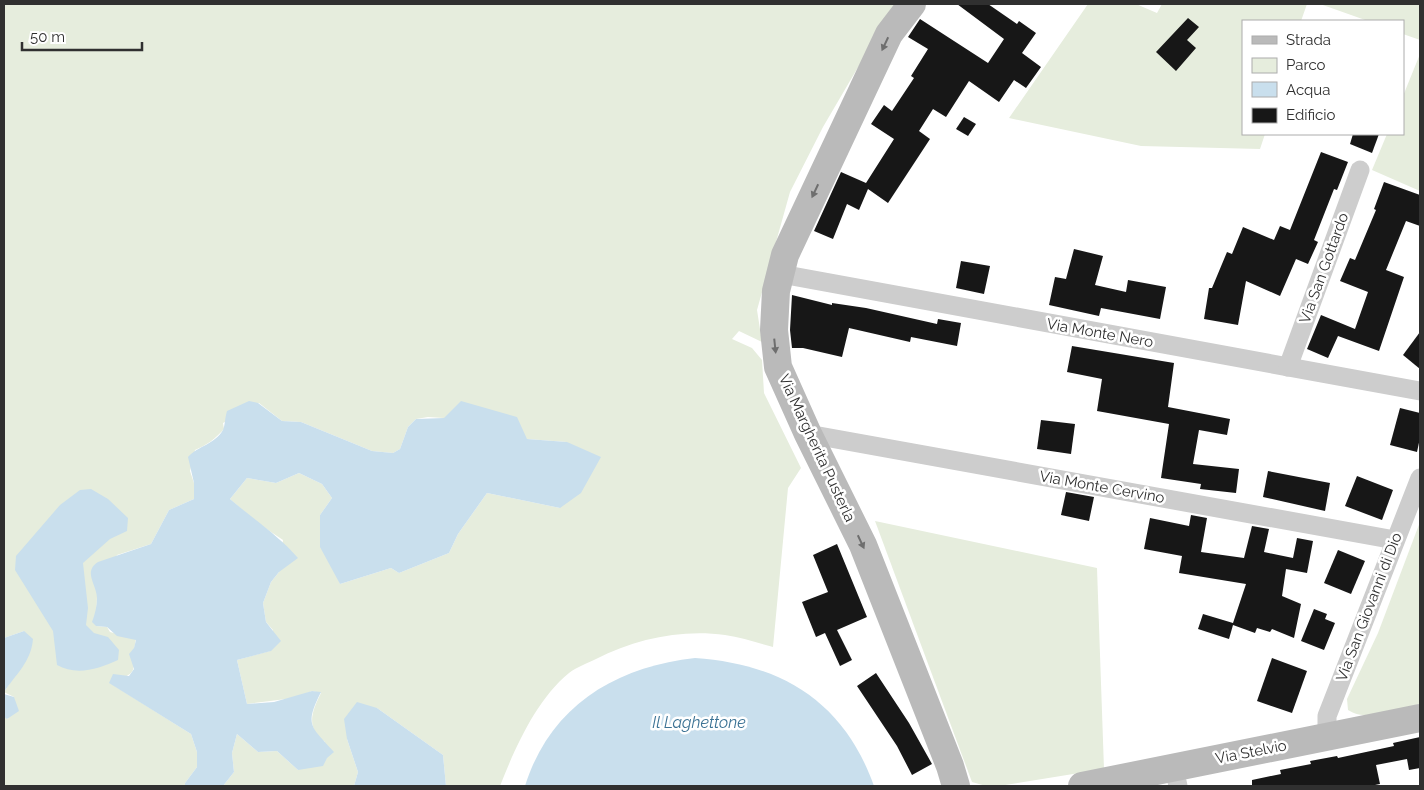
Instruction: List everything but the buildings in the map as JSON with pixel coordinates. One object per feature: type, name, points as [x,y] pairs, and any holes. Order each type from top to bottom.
[{"type":"street","name":"Via Margherita Pusterla","points":[[912,4],[890,34],[785,255],[776,291],[774,348],[778,367],[808,434],[863,545],[950,766],[956,786]]},
{"type":"street","name":"Via San Gottardo","points":[[1288,367],[1360,170]]},
{"type":"street","name":"Via Monte Nero","points":[[780,274],[1420,392]]},
{"type":"street","name":"Via Monte Cervino","points":[[808,434],[1395,540]]},
{"type":"street","name":"Via San Giovanni di Dio","points":[[1326,737],[1326,719],[1420,478]]},
{"type":"street","name":"Via Stelvio","points":[[1082,786],[1176,777],[1326,737],[1420,718]]},
{"type":"green space","points":[[4,4],[895,4],[823,127],[790,192],[757,310],[762,342],[739,331],[732,339],[752,348],[762,360],[764,393],[801,468],[788,488],[773,647],[725,635],[692,633],[642,641],[611,652],[579,667],[569,673],[546,697],[528,725],[512,756],[500,786],[446,786],[443,755],[377,708],[347,739],[358,772],[354,786],[223,786],[234,772],[232,753],[237,734],[258,752],[277,751],[298,770],[325,742],[315,731],[312,719],[321,693],[312,691],[294,698],[247,704],[237,660],[270,651],[273,630],[266,622],[263,603],[271,582],[279,572],[283,540],[256,522],[230,499],[247,478],[276,483],[299,473],[322,484],[332,498],[320,515],[340,584],[391,568],[399,573],[449,553],[458,534],[487,493],[560,508],[567,442],[527,439],[444,418],[428,417],[416,419],[408,427],[400,449],[393,453],[372,451],[301,422],[282,421],[259,403],[223,423],[224,429],[217,436],[195,450],[190,471],[194,483],[194,499],[169,510],[151,544],[117,555],[97,596],[96,626],[107,627],[110,632],[136,639],[134,668],[132,672],[110,683],[191,734],[197,752],[197,767],[185,783],[185,786],[4,786],[4,717],[8,719],[14,697],[4,692],[12,680],[24,631],[4,638]]},
{"type":"green space","points":[[1088,4],[1136,4],[1157,13],[1162,4],[1307,4],[1301,20],[1242,20],[1242,135],[1265,135],[1260,149],[1141,146],[1009,118]]},
{"type":"green space","points":[[1320,4],[1420,4],[1420,40],[1404,34],[1404,20],[1365,20]]},
{"type":"green space","points":[[1420,54],[1420,191],[1372,170],[1387,135],[1404,135],[1404,94]]},
{"type":"green space","points":[[875,521],[1097,568],[1104,769],[999,786],[986,786],[972,782]]},
{"type":"green space","points":[[1420,522],[1420,704],[1384,714],[1356,714],[1348,710],[1347,699],[1378,633]]},
{"type":"water","points":[[249,401],[258,403],[282,421],[301,422],[372,451],[393,453],[400,449],[408,427],[416,419],[444,418],[461,401],[517,417],[527,439],[567,442],[601,457],[581,493],[560,508],[487,493],[458,534],[449,553],[399,573],[391,568],[340,584],[320,547],[320,515],[332,498],[322,484],[299,473],[276,483],[247,478],[230,499],[274,534],[298,558],[279,572],[271,582],[263,603],[266,622],[281,641],[271,651],[237,660],[247,704],[274,702],[312,691],[321,692],[313,712],[312,725],[334,752],[327,758],[323,766],[298,770],[277,751],[258,752],[237,734],[232,753],[234,772],[223,786],[185,786],[185,783],[197,767],[197,752],[191,734],[109,683],[113,674],[129,676],[134,669],[129,654],[134,648],[136,640],[117,636],[107,627],[96,626],[92,622],[97,598],[91,570],[98,562],[151,544],[169,510],[194,499],[194,483],[188,457],[220,435],[224,428],[227,411]]},
{"type":"water","points":[[91,489],[108,499],[128,518],[127,531],[110,539],[83,563],[88,608],[86,625],[94,633],[108,637],[119,650],[118,660],[103,666],[80,671],[57,665],[53,631],[15,570],[16,556],[60,505],[80,490]]},
{"type":"water","points":[[24,631],[33,639],[32,647],[26,661],[4,692],[4,638]]},
{"type":"water","name":"Il Laghettone","points":[[695,658],[726,662],[755,669],[782,679],[806,693],[827,710],[846,731],[861,757],[874,786],[525,786],[536,758],[551,734],[569,713],[589,695],[613,681],[638,671],[666,663]]},
{"type":"water","points":[[4,694],[14,697],[19,711],[7,719],[4,717]]},
{"type":"water","points":[[357,702],[377,708],[443,755],[446,786],[354,786],[358,772],[347,739],[344,719]]}]
